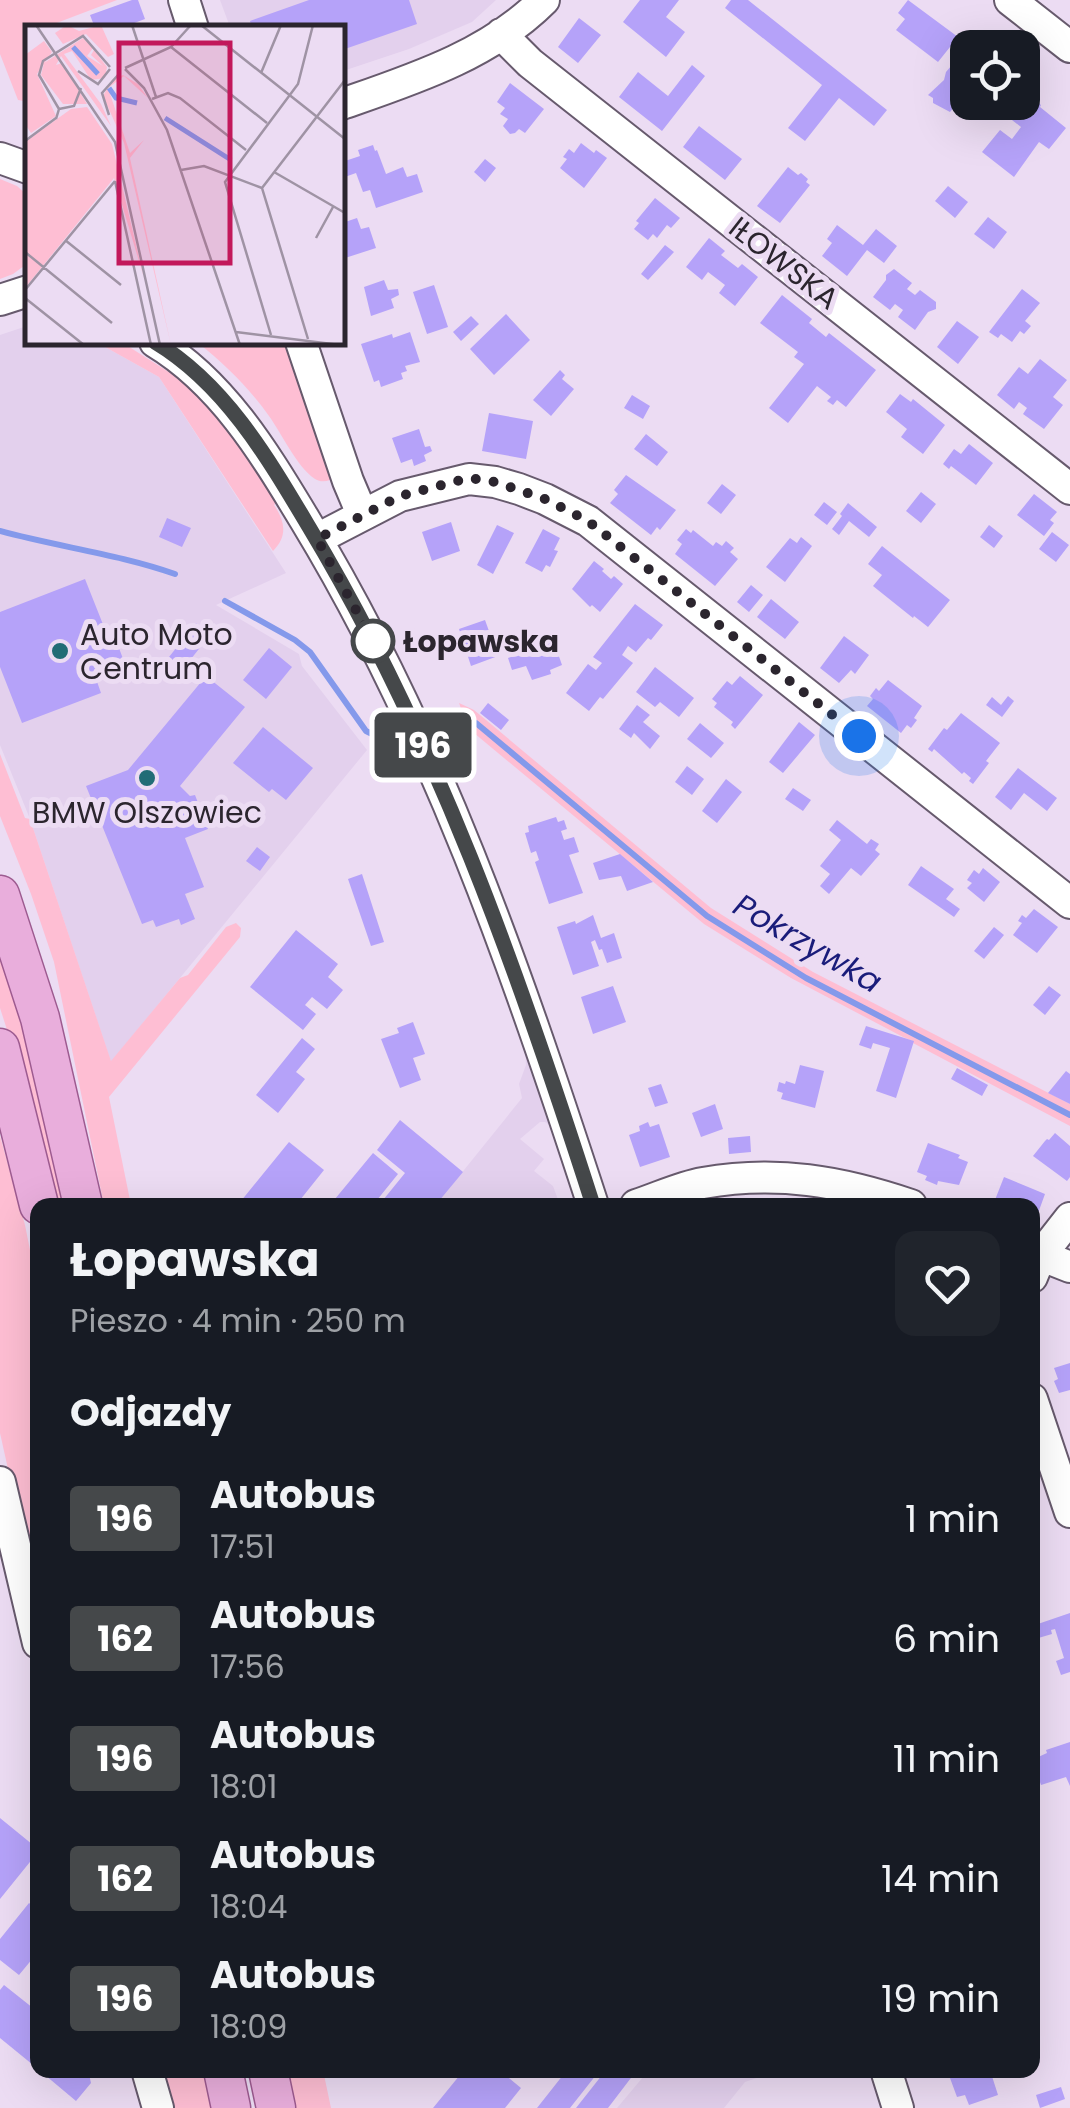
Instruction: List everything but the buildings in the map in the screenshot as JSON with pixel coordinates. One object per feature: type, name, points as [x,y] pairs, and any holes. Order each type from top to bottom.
[{"type":"main road","points":[[0,895],[40,1018],[81,1198]]},
{"type":"main road","points":[[0,1048],[37,1198]]},
{"type":"main road","points":[[225,2078],[231,2108]]},
{"type":"main road","points":[[270,2078],[276,2108]]},
{"type":"street","points":[[184,0],[193,25]]},
{"type":"street","points":[[345,103],[438,69],[502,34],[544,0]]},
{"type":"street","points":[[1010,0],[1070,47]]},
{"type":"street","name":"IŁOWSKA","points":[[502,34],[530,63],[1070,489]]},
{"type":"street","points":[[0,158],[25,167]]},
{"type":"street","points":[[0,300],[25,292]]},
{"type":"street","points":[[158,345],[209,386],[244,425],[317,539],[400,694],[462,833],[591,1198]]},
{"type":"street","points":[[302,345],[362,514]]},
{"type":"street","points":[[317,539],[400,496],[469,478],[532,494],[588,521],[1070,903]]},
{"type":"street","points":[[657,1198],[699,1184],[784,1177],[818,1180],[885,1198]]},
{"type":"street","points":[[1040,1255],[1070,1218]]},
{"type":"street","points":[[1040,1262],[1070,1267]]},
{"type":"street","points":[[1040,1423],[1070,1512]]},
{"type":"street","points":[[0,1482],[30,1610]]},
{"type":"street","points":[[149,2078],[158,2108]]},
{"type":"street","points":[[889,2078],[898,2108]]},
{"type":"shaded area","points":[[0,0],[117,0],[51,25],[25,25],[25,106],[24,101],[18,100],[0,54]]},
{"type":"shaded area","points":[[220,0],[496,0],[472,22],[345,70],[345,25],[229,25]]},
{"type":"shaded area","points":[[0,179],[25,193],[25,265],[0,279]]},
{"type":"shaded area","points":[[25,327],[25,345],[102,345],[159,377],[286,573],[216,605],[299,654],[302,666],[367,750],[111,1062],[30,819],[0,745],[0,335]]},
{"type":"shaded area","points":[[102,345],[126,345],[175,376],[220,420],[277,502],[274,505],[281,517],[283,534],[273,551],[159,377]]},
{"type":"shaded area","points":[[200,345],[295,345],[337,477],[321,481],[308,474],[269,416],[227,368]]},
{"type":"shaded area","points":[[459,703],[474,710],[711,908],[813,972],[1070,1104],[1070,1126],[791,978],[704,924],[468,728]]},
{"type":"shaded area","points":[[0,754],[25,818],[30,819],[111,1061],[226,927],[236,923],[241,928],[240,937],[109,1097],[130,1198],[103,1198],[54,962],[0,816]]},
{"type":"shaded area","points":[[0,931],[69,1198],[49,1198],[0,1008]]},
{"type":"shaded area","points":[[525,1044],[554,1128],[540,1122],[520,1139],[544,1159],[534,1171],[553,1186],[557,1198],[441,1198],[522,1098],[519,1084],[526,1065]]},
{"type":"shaded area","points":[[0,1136],[30,1250],[30,1568],[0,1433]]},
{"type":"shaded area","points":[[159,2078],[207,2078],[213,2108],[167,2108]]},
{"type":"shaded area","points":[[289,2078],[325,2078],[331,2108],[295,2108]]},
{"type":"shaded area","points":[[642,2078],[757,2078],[745,2082],[724,2108],[617,2108]]},
{"type":"waterway","name":"Pokrzywka","points":[[0,531],[175,574]]},
{"type":"waterway","name":"Pokrzywka","points":[[225,601],[310,652],[366,731],[384,735]]},
{"type":"waterway","name":"Pokrzywka","points":[[447,717],[476,723],[707,916],[806,978],[1070,1115]]},
{"type":"bus line","name":"196","points":[[159,345],[209,386],[244,425],[317,539],[400,694],[490,906],[591,1198]]},
{"type":"place","name":"Łopawska","points":[[373,641]]},
{"type":"place","name":"Auto Moto Centrum","points":[[60,651]]},
{"type":"place","name":"BMW Olszowiec","points":[[147,778]]},
{"type":"route","points":[[373,641],[317,539],[400,496],[469,478],[495,482],[545,499],[588,521],[859,736]]}]
